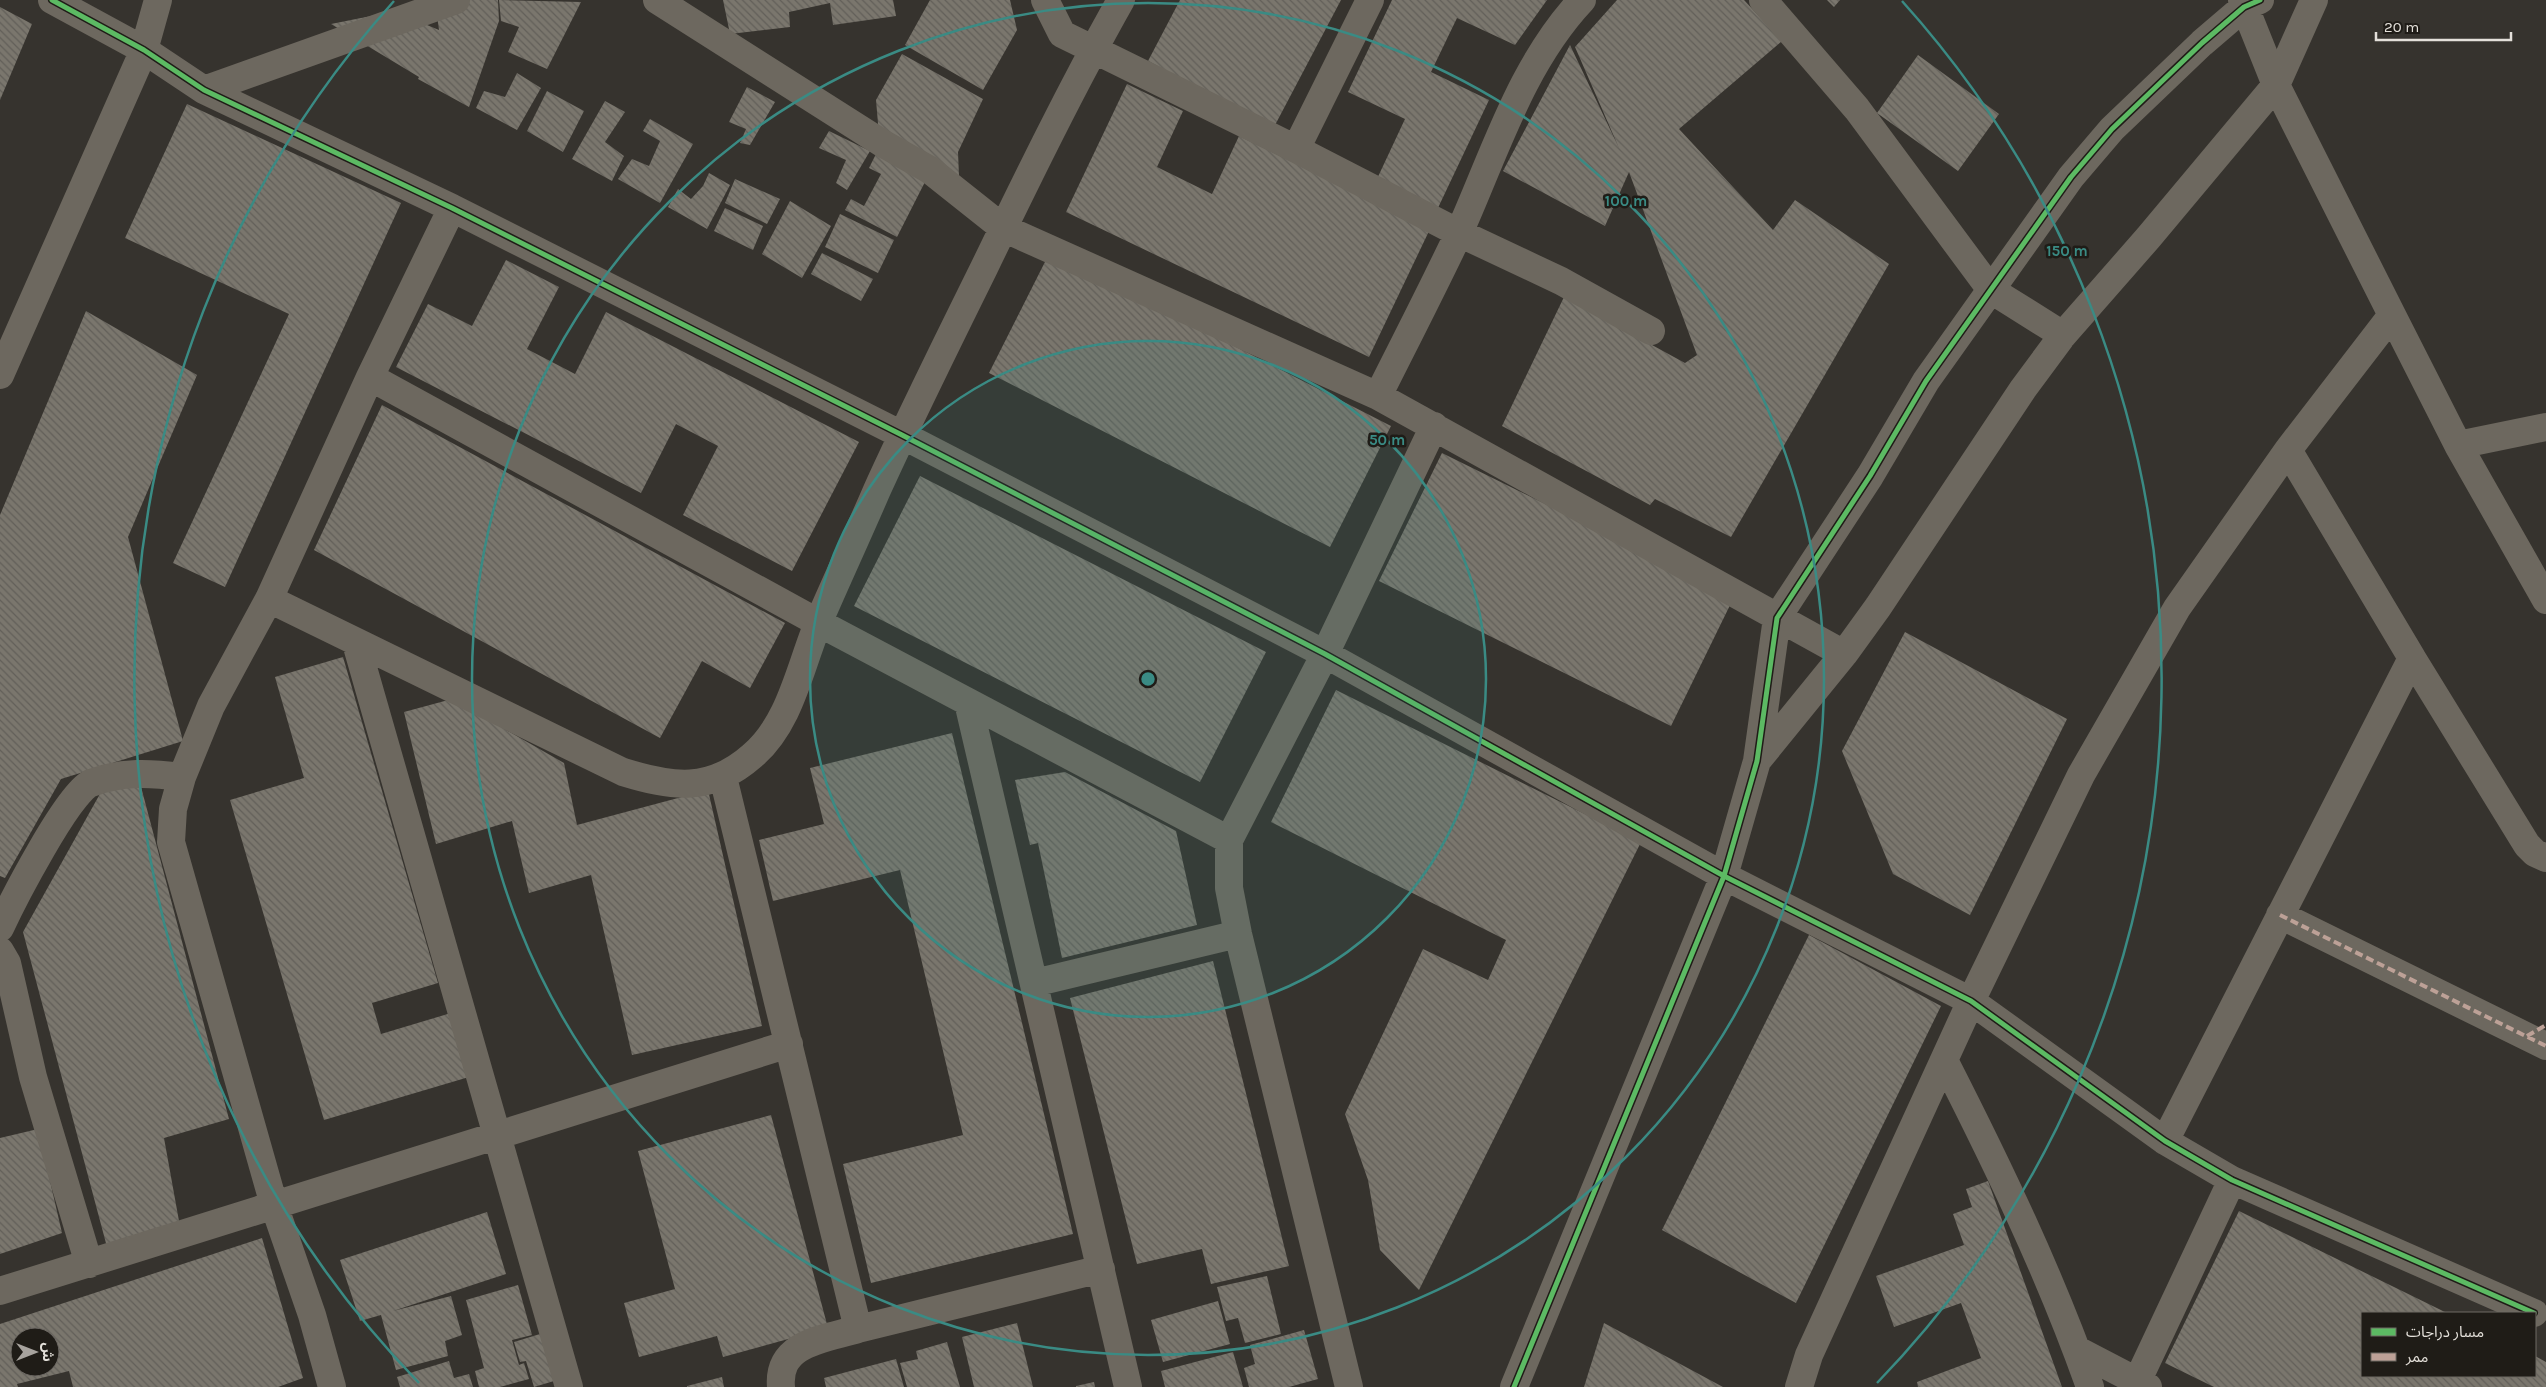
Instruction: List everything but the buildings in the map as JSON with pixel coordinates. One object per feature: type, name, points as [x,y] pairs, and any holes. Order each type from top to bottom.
[{"type":"street","points":[[52,0],[144,50],[204,90],[452,208],[902,435],[1325,654],[1724,876],[1971,1001],[2165,1141],[2232,1180],[2532,1312]]},
{"type":"street","points":[[0,374],[144,50],[158,0]]},
{"type":"street","points":[[204,90],[456,0]]},
{"type":"street","points":[[657,0],[882,143],[930,170],[1003,228],[1378,396],[1844,654]]},
{"type":"street","points":[[1045,0],[1062,34],[1296,149],[1459,233],[1561,281],[1651,331]]},
{"type":"street","points":[[269,599],[623,772],[660,783],[694,784],[723,777],[753,756],[773,733],[792,697],[819,623],[902,435],[1003,228],[1093,50],[1121,0]]},
{"type":"street","points":[[1296,149],[1370,0]]},
{"type":"street","points":[[1378,396],[1459,233],[1520,92],[1541,52],[1567,16],[1582,0]]},
{"type":"street","points":[[1763,0],[1857,109],[1992,290],[2063,335]]},
{"type":"street","points":[[1757,761],[1844,654],[1878,607],[2023,389],[2063,335],[2148,238],[2276,85],[2314,0]]},
{"type":"street","points":[[1514,1387],[1724,876],[1757,761],[1777,618],[1870,476],[1926,381],[2071,177],[2112,129],[2249,2],[2276,85],[2458,445],[2546,600]]},
{"type":"street","points":[[332,1387],[312,1315],[274,1205],[171,842],[173,809],[182,777],[211,706],[269,599],[370,377],[452,208]]},
{"type":"street","points":[[1799,1387],[1809,1355],[1945,1062],[1971,1001],[2081,775],[2177,608],[2288,450],[2392,315]]},
{"type":"street","points":[[370,377],[819,623],[1228,840]]},
{"type":"street","points":[[1349,1387],[1238,934],[1228,888],[1228,840],[1325,654],[1434,426]]},
{"type":"street","points":[[2458,445],[2546,427]]},
{"type":"street","points":[[2288,450],[2412,658],[2527,845],[2535,853],[2546,858]]},
{"type":"street","points":[[356,643],[569,1387]]},
{"type":"street","points":[[2165,1141],[2412,658]]},
{"type":"street","points":[[968,702],[1128,1387]]},
{"type":"street","points":[[2,917],[70,802],[89,783],[143,772],[182,777]]},
{"type":"street","points":[[723,777],[858,1329]]},
{"type":"street","points":[[2280,915],[2540,1036]]},
{"type":"street","points":[[1034,983],[1238,934]]},
{"type":"street","points":[[0,951],[7,963],[33,1077],[89,1264]]},
{"type":"street","points":[[0,1291],[789,1044]]},
{"type":"street","points":[[1945,1062],[2003,1174],[2042,1262],[2090,1387]]},
{"type":"street","points":[[2077,1350],[2142,1385],[2232,1180]]},
{"type":"street","points":[[781,1387],[781,1370],[785,1360],[792,1352],[804,1346],[858,1329],[1101,1269]]},
{"type":"marked path","points":[[2280,915],[2546,1046]]},
{"type":"marked path","points":[[2527,1036],[2546,1025]]},
{"type":"cycle path","points":[[52,0],[144,50],[204,90],[452,208],[902,435],[1325,654],[1724,876],[1971,1001],[2165,1141],[2232,1180],[2532,1312]]},
{"type":"cycle path","points":[[1514,1387],[1724,876],[1757,761],[1777,618],[1870,476],[1926,381],[2071,177],[2112,129],[2202,43],[2244,7],[2260,0]]}]
